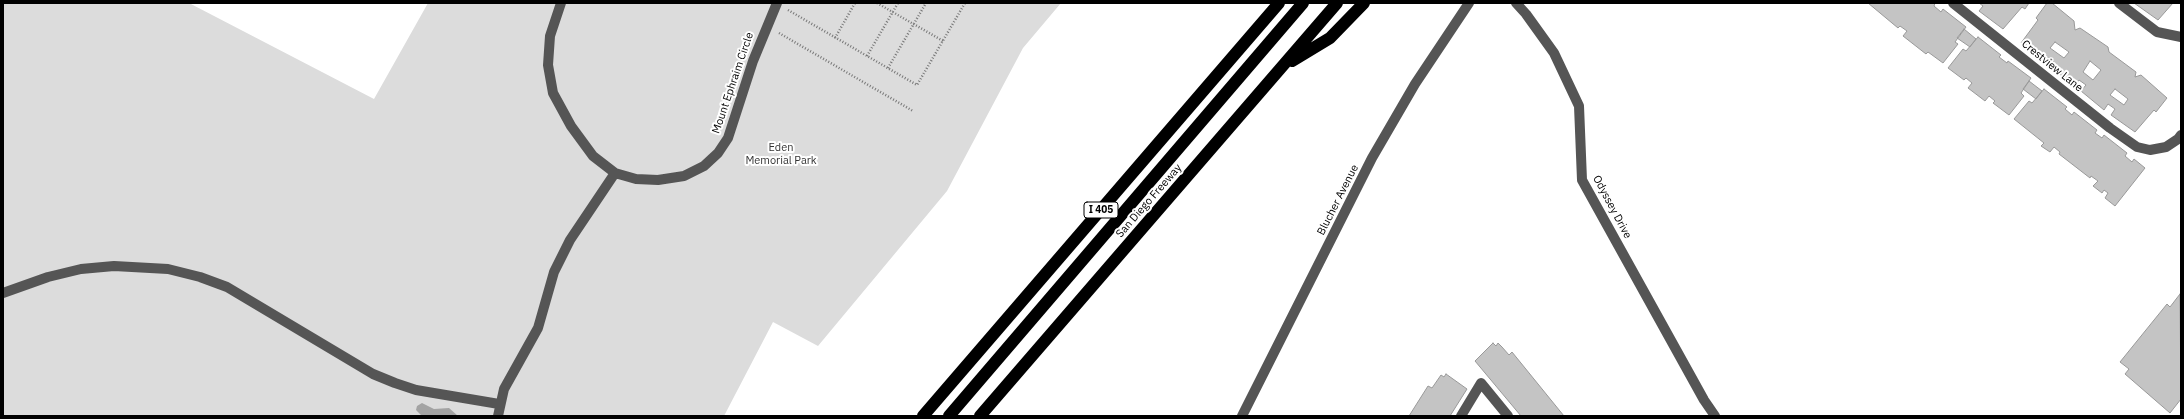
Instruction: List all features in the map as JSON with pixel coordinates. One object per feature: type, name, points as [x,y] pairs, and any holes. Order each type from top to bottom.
[{"type":"highway","name":"I 405","points":[[923,416],[1280,3]]},
{"type":"highway","points":[[949,416],[1303,3]]},
{"type":"highway","name":"San Diego Freeway","points":[[980,416],[1337,3]]},
{"type":"highway","points":[[1284,65],[1330,38],[1364,3]]},
{"type":"street","name":"Mount Ephraim Circle","points":[[561,3],[550,36],[548,65],[553,93],[571,126],[593,156],[615,173],[644,180],[658,180],[684,176],[704,166],[718,153],[728,138],[734,123],[753,61],[766,26],[777,3]]},
{"type":"street","name":"Blucher Avenue","points":[[1242,416],[1372,158],[1415,84],[1469,3]]},
{"type":"street","name":"Odyssey Drive","points":[[1516,3],[1526,14],[1554,54],[1579,106],[1582,180],[1704,400],[1715,416]]},
{"type":"street","name":"Crestview Lane","points":[[1953,3],[2110,128],[2137,147],[2150,150],[2166,147],[2178,139],[2181,135]]},
{"type":"street","points":[[2119,3],[2157,32],[2181,37]]},
{"type":"street","points":[[498,416],[499,404],[513,370],[527,349],[538,328],[554,272],[564,253],[615,173]]},
{"type":"street","points":[[3,293],[48,277],[82,269],[114,266],[168,269],[200,277],[227,287],[373,374],[395,384],[416,390],[499,404]]},
{"type":"street","points":[[1461,416],[1481,383],[1508,416]]},
{"type":"path","points":[[777,3],[916,85],[965,3]]},
{"type":"path","points":[[835,38],[855,3]]},
{"type":"path","points":[[878,3],[943,41]]},
{"type":"path","points":[[867,56],[898,3]]},
{"type":"path","points":[[888,68],[926,3]]},
{"type":"path","points":[[766,26],[913,111]]},
{"type":"green space","name":"Eden Memorial Park","points":[[3,3],[189,3],[374,99],[428,3],[1061,3],[1023,48],[947,191],[818,346],[773,322],[724,416],[3,416]]},
{"type":"shaded area","points":[[422,403],[434,409],[449,408],[458,416],[422,416],[416,410],[417,406]]},
{"type":"building","points":[[1868,3],[1935,3],[1934,6],[1941,12],[1943,9],[1966,27],[1955,42],[1958,44],[1943,63],[1928,52],[1926,54],[1903,36],[1907,31],[1900,26],[1898,28]]},
{"type":"building","points":[[1979,3],[2029,3],[2025,9],[2022,7],[2003,29],[1979,11],[1983,6]]},
{"type":"building","points":[[2047,3],[2052,3],[2074,21],[2075,30],[2080,28],[2108,47],[2109,52],[2136,72],[2135,77],[2141,75],[2167,98],[2156,112],[2154,110],[2135,132],[2111,115],[2115,109],[2108,104],[2104,110],[2081,91],[2086,85],[2079,80],[2075,85],[2051,68],[2055,63],[2048,57],[2044,63],[2021,43],[2038,20],[2036,18]],"holes":[[[2055,42],[2069,52],[2064,58],[2050,48]],[[2090,61],[2101,70],[2093,80],[2083,72]],[[2115,89],[2128,99],[2124,105],[2110,95]]]},
{"type":"building","points":[[2134,3],[2173,3],[2158,20]]},
{"type":"building","points":[[1964,29],[1976,39],[1970,47],[1957,38]]},
{"type":"building","points":[[1978,37],[2001,55],[1999,57],[2007,63],[2008,61],[2031,78],[2021,93],[2024,96],[2009,115],[1993,103],[1995,101],[1989,96],[1985,101],[1968,88],[1972,83],[1966,78],[1964,80],[1948,68],[1963,49],[1966,51]]},
{"type":"building","points":[[2029,81],[2042,91],[2036,99],[2023,89]]},
{"type":"building","points":[[2044,89],[2067,107],[2065,109],[2072,115],[2074,112],[2097,130],[2095,133],[2102,138],[2104,135],[2127,153],[2125,156],[2132,162],[2134,159],[2145,168],[2115,206],[2105,198],[2108,193],[2104,190],[2102,193],[2093,186],[2098,181],[2091,176],[2090,178],[2059,154],[2060,152],[2054,147],[2050,152],[2041,146],[2044,143],[2014,119],[2029,101],[2032,103]]},
{"type":"building","points":[[2180,294],[2181,399],[2170,413],[2125,374],[2129,369],[2120,362],[2167,304],[2170,307]]},
{"type":"building","points":[[1493,343],[1496,346],[1498,343],[1509,355],[1512,352],[1564,416],[1521,416],[1475,361]]},
{"type":"building","points":[[1446,374],[1467,389],[1450,416],[1409,416],[1428,386],[1432,388],[1441,375],[1444,377]]}]
